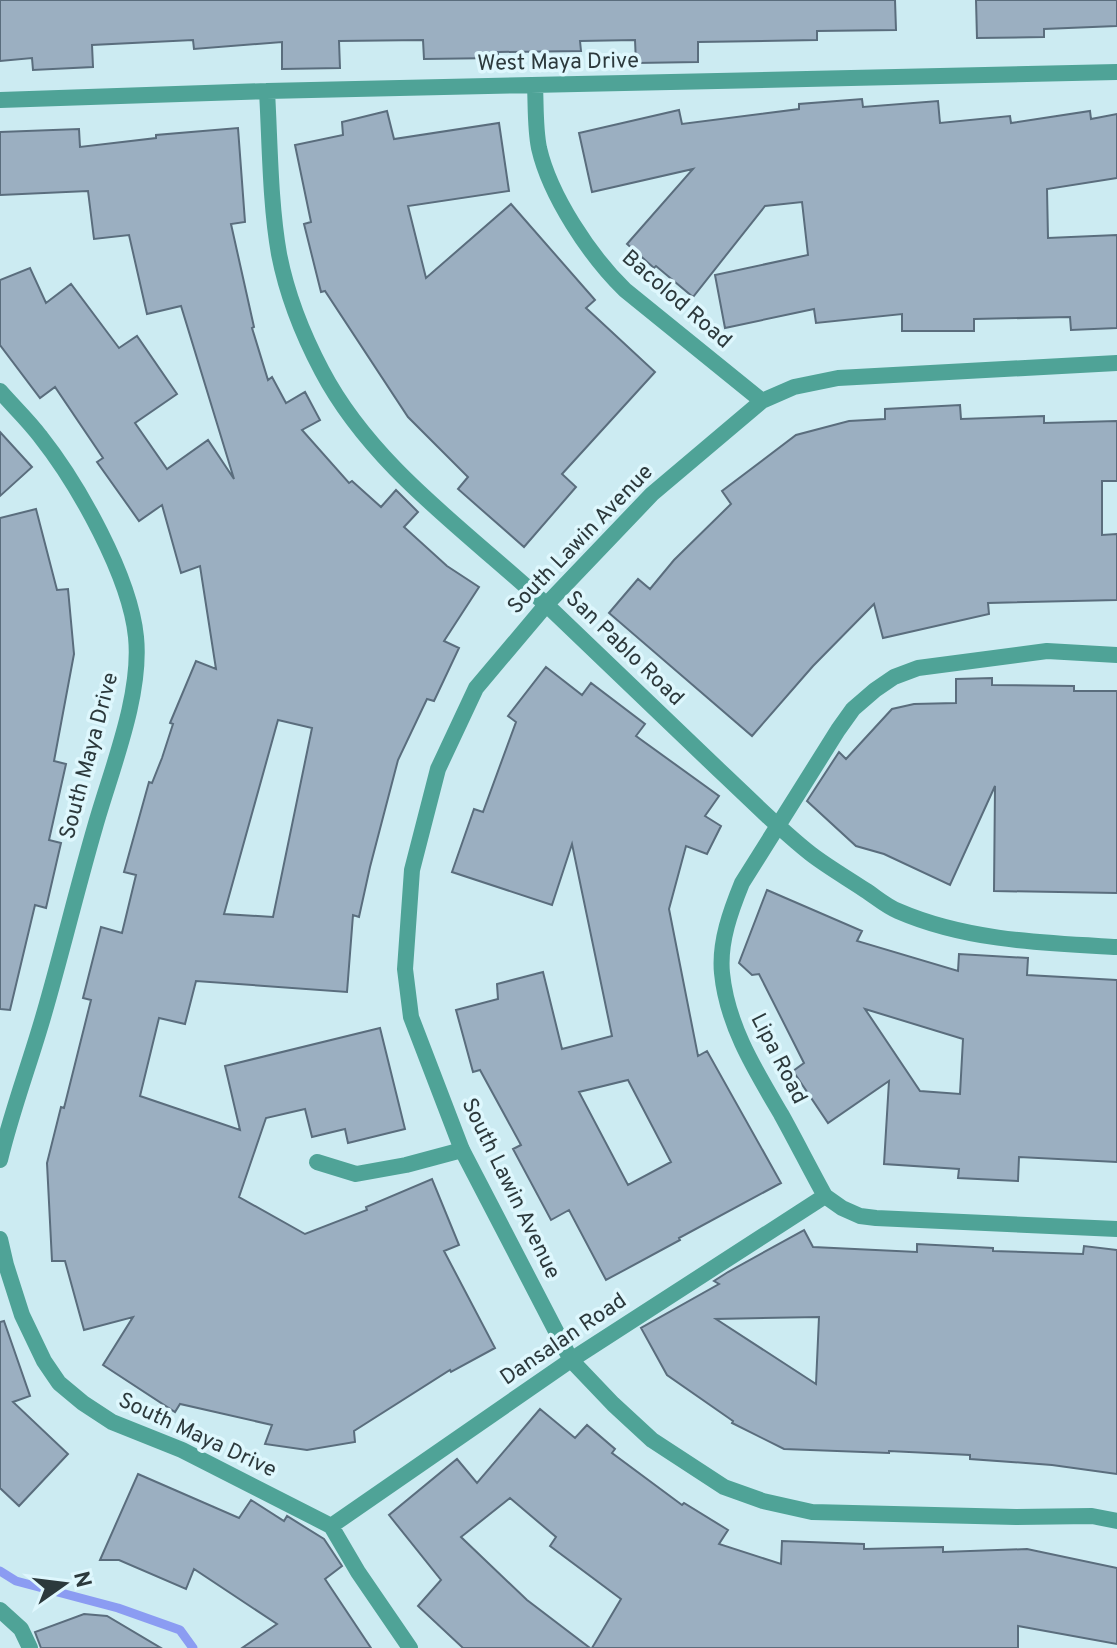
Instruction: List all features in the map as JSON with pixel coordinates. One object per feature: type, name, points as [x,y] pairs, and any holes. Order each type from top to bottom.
[{"type":"street","name":"West Maya Drive","points":[[0,100],[1117,72]]},
{"type":"street","name":"Bacolod Road","points":[[535,86],[539,146],[545,166],[558,195],[593,254],[625,290],[762,401]]},
{"type":"street","name":"San Pablo Road","points":[[267,91],[279,252],[295,309],[323,372],[352,417],[399,472],[449,521],[546,605],[778,826],[837,873],[895,910],[960,931],[1031,943],[1117,947]]},
{"type":"street","name":"South Lawin Avenue","points":[[1117,363],[838,378],[794,387],[762,401],[652,494],[546,605],[476,688],[438,769],[412,870],[405,969],[411,1017],[462,1150],[571,1360],[652,1440],[724,1487],[763,1501],[812,1512],[1092,1516],[1117,1521]]},
{"type":"street","name":"South Maya Drive","points":[[0,391],[40,435],[72,481],[121,579],[136,636],[136,667],[123,732],[0,1160]]},
{"type":"street","name":"Lipa Road","points":[[825,1196],[744,1048],[730,1013],[722,971],[725,936],[742,883],[853,709],[894,677],[918,668],[1047,651],[1117,655]]},
{"type":"street","points":[[317,1162],[356,1174],[462,1150]]},
{"type":"street","points":[[825,1196],[860,1216],[876,1218],[1117,1229]]},
{"type":"street","name":"Dansalan Road","points":[[331,1526],[571,1360],[825,1196]]},
{"type":"street","name":"South Maya Drive","points":[[0,1239],[22,1315],[44,1361],[59,1383],[112,1422],[182,1450],[331,1526]]},
{"type":"street","points":[[331,1526],[410,1648]]},
{"type":"street","points":[[0,1610],[21,1629],[30,1648]]},
{"type":"building","points":[[0,0],[895,0],[896,30],[817,31],[817,40],[698,42],[698,62],[636,63],[635,40],[580,41],[581,51],[498,52],[498,58],[424,59],[423,40],[339,41],[340,68],[282,69],[282,42],[194,49],[193,40],[92,45],[93,67],[33,70],[32,58],[0,61]]},
{"type":"building","points":[[976,0],[1117,0],[1117,26],[1044,29],[1044,37],[977,38]]},
{"type":"building","points":[[862,99],[863,107],[938,101],[940,123],[1010,116],[1011,123],[1090,111],[1091,119],[1117,114],[1117,178],[1047,189],[1048,238],[1117,235],[1117,328],[1071,330],[1070,317],[974,319],[974,331],[902,331],[902,314],[816,323],[814,309],[725,328],[715,275],[808,255],[802,202],[765,206],[693,297],[627,244],[693,169],[592,192],[579,133],[679,110],[682,124],[799,109],[799,104]]},
{"type":"building","points":[[387,111],[394,139],[499,123],[509,191],[408,206],[426,278],[511,204],[595,300],[586,308],[655,372],[562,474],[576,487],[524,547],[458,489],[468,477],[408,417],[325,291],[321,292],[304,224],[311,222],[295,145],[343,135],[342,122]]},
{"type":"building","points":[[238,128],[245,222],[231,224],[252,328],[268,380],[272,377],[286,403],[305,392],[320,420],[302,430],[349,483],[352,481],[381,507],[396,490],[418,512],[404,527],[447,566],[479,587],[444,641],[459,648],[434,701],[427,699],[398,760],[359,917],[353,915],[347,992],[196,981],[185,1024],[159,1018],[140,1096],[240,1130],[225,1066],[380,1028],[405,1129],[348,1143],[345,1129],[312,1137],[305,1109],[266,1118],[239,1197],[305,1234],[367,1210],[366,1207],[432,1179],[459,1245],[444,1251],[495,1348],[450,1370],[354,1431],[355,1442],[307,1450],[265,1444],[272,1425],[180,1404],[175,1412],[103,1365],[133,1317],[84,1330],[65,1261],[52,1261],[47,1163],[91,1000],[83,998],[101,927],[122,933],[136,875],[124,872],[149,782],[152,783],[173,724],[170,723],[196,661],[216,669],[200,566],[181,573],[162,505],[139,521],[97,462],[103,458],[55,387],[40,398],[0,345],[0,280],[30,268],[46,303],[71,284],[119,348],[137,336],[177,394],[135,423],[167,469],[208,440],[234,479],[181,306],[147,314],[129,235],[94,239],[88,191],[0,195],[0,132],[79,129],[80,147],[156,138],[156,135]],"holes":[[[278,720],[312,728],[273,917],[224,914]]]},
{"type":"building","points":[[960,405],[961,419],[1044,416],[1044,423],[1117,421],[1117,481],[1102,481],[1102,535],[1117,534],[1117,600],[988,603],[989,614],[883,638],[874,604],[813,666],[752,736],[609,613],[638,579],[650,589],[674,560],[731,504],[722,491],[796,435],[849,421],[885,419],[885,409]]},
{"type":"building","points":[[0,432],[32,467],[0,496]]},
{"type":"building","points":[[36,509],[57,590],[68,589],[74,654],[54,761],[66,764],[49,840],[61,843],[46,908],[35,905],[10,1010],[0,1009],[0,518]]},
{"type":"building","points":[[546,667],[582,695],[591,683],[645,724],[636,736],[719,796],[705,816],[721,826],[707,854],[686,846],[669,909],[698,1056],[707,1051],[781,1183],[606,1280],[569,1210],[551,1220],[513,1149],[521,1145],[480,1070],[473,1072],[456,1010],[498,999],[497,984],[543,972],[562,1049],[612,1036],[572,844],[552,905],[452,872],[474,809],[483,812],[516,722],[508,716]],"holes":[[[628,1080],[671,1162],[628,1185],[579,1092]]]},
{"type":"building","points":[[992,678],[992,685],[1074,686],[1074,691],[1117,691],[1117,893],[994,891],[995,786],[950,885],[884,854],[856,846],[807,801],[839,752],[846,759],[892,709],[914,704],[956,703],[956,679]]},
{"type":"building","points":[[767,890],[862,931],[857,941],[958,971],[959,954],[1028,958],[1027,975],[1117,980],[1117,1162],[1019,1157],[1018,1181],[958,1178],[959,1169],[884,1164],[889,1081],[828,1123],[793,1071],[804,1063],[759,974],[752,975],[739,963]],"holes":[[[865,1009],[963,1039],[960,1094],[920,1091]]]},
{"type":"building","points":[[804,1230],[813,1247],[917,1252],[917,1244],[993,1248],[993,1251],[1083,1254],[1084,1246],[1117,1250],[1117,1474],[970,1459],[970,1455],[784,1449],[732,1423],[667,1375],[641,1328],[719,1284],[714,1281]],"holes":[[[819,1317],[816,1384],[716,1319]]]},
{"type":"building","points":[[4,1321],[30,1396],[13,1402],[68,1454],[19,1506],[0,1488],[0,1322]]},
{"type":"building","points":[[540,1409],[575,1438],[587,1425],[615,1449],[612,1453],[682,1505],[684,1503],[728,1530],[719,1544],[781,1564],[782,1541],[864,1544],[864,1549],[943,1547],[943,1552],[1027,1549],[1117,1568],[1117,1644],[1018,1626],[1018,1648],[592,1648],[621,1599],[550,1546],[556,1537],[510,1498],[461,1537],[527,1600],[590,1648],[463,1648],[418,1606],[441,1580],[389,1515],[457,1459],[477,1483]]},
{"type":"building","points":[[138,1474],[239,1518],[251,1500],[284,1521],[287,1516],[324,1539],[342,1566],[325,1579],[371,1648],[242,1648],[277,1624],[194,1569],[186,1589],[119,1560],[100,1560]]},
{"type":"building","points":[[84,1614],[107,1616],[161,1648],[41,1648],[35,1632]]},
{"type":"waterway","points":[[0,1571],[16,1581],[118,1608],[180,1630],[193,1648]]}]
